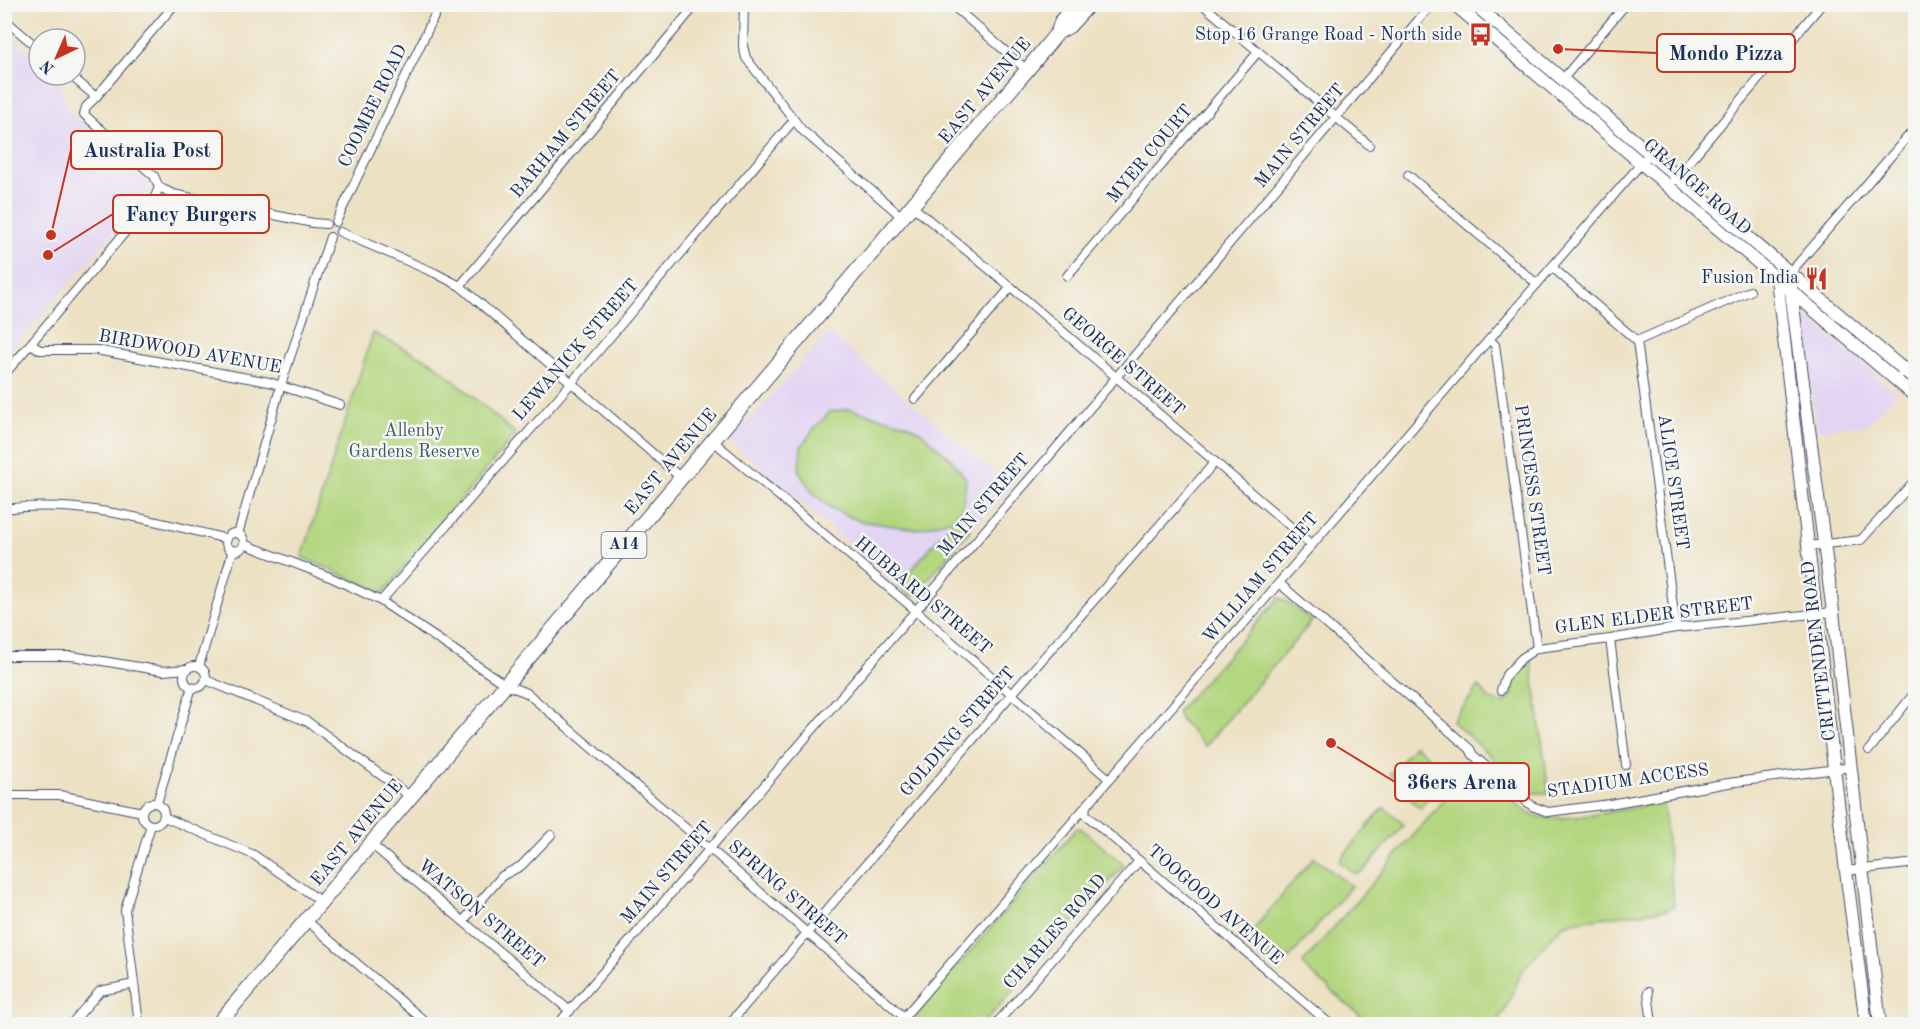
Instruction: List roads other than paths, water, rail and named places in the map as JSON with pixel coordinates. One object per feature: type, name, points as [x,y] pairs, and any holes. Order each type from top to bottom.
[{"type":"main road","name":"EAST AVENUE","points":[[222,1023],[306,920],[1027,70],[1058,32],[1062,20],[1076,4]]},
{"type":"main road","name":"EAST AVENUE","points":[[1058,32],[1070,26],[1089,4]]},
{"type":"main road","name":"GRANGE ROAD","points":[[1454,4],[1645,158],[1816,313],[1900,376],[1916,380]]},
{"type":"main road","name":"GRANGE ROAD","points":[[1474,4],[1562,80],[1645,158]]},
{"type":"main road","name":"GRANGE ROAD","points":[[1673,182],[1790,273],[1900,376],[1916,397]]},
{"type":"main road","points":[[1777,279],[1790,273]]},
{"type":"main road","name":"CRITTENDEN ROAD","points":[[1790,273],[1794,320],[1852,767],[1880,1024]]},
{"type":"main road","name":"CRITTENDEN ROAD","points":[[1777,279],[1866,1024]]},
{"type":"main road","points":[[1794,320],[1802,312],[1816,313]]},
{"type":"street","points":[[175,4],[86,107],[84,114],[154,176],[159,187],[173,194],[313,224],[336,222],[340,232]]},
{"type":"street","name":"COOMBE ROAD","points":[[336,222],[440,4]]},
{"type":"street","name":"BARHAM STREET","points":[[460,286],[698,4]]},
{"type":"street","points":[[744,4],[743,46],[746,58],[802,130],[902,217]]},
{"type":"street","points":[[951,4],[1027,70]]},
{"type":"street","points":[[1202,4],[1369,145]]},
{"type":"street","name":"MAIN STREET","points":[[558,1024],[1115,378],[1432,4]]},
{"type":"street","points":[[1562,80],[1626,4]]},
{"type":"street","points":[[1673,182],[1822,4]]},
{"type":"street","points":[[4,19],[27,39]]},
{"type":"street","name":"MYER COURT","points":[[1067,276],[1258,52]]},
{"type":"street","points":[[84,87],[96,97]]},
{"type":"street","name":"LEWANICK STREET","points":[[381,601],[572,382],[794,120]]},
{"type":"street","points":[[1790,273],[1916,126]]},
{"type":"street","name":"WILLIAM STREET","points":[[901,1021],[1645,158]]},
{"type":"street","points":[[1408,175],[1537,284]]},
{"type":"street","points":[[4,375],[156,197],[159,187]]},
{"type":"street","name":"GEORGE STREET","points":[[912,206],[1011,287],[1312,545]]},
{"type":"street","points":[[326,224],[325,232],[330,237]]},
{"type":"street","points":[[340,232],[460,286],[681,478]]},
{"type":"street","points":[[330,237],[340,232]]},
{"type":"street","points":[[238,534],[281,385],[330,237]]},
{"type":"street","points":[[1551,267],[1637,340],[1750,291]]},
{"type":"street","points":[[915,399],[1011,287]]},
{"type":"street","name":"PRINCESS STREET","points":[[1490,340],[1496,345],[1537,648]]},
{"type":"street","name":"ALICE STREET","points":[[1637,340],[1676,628]]},
{"type":"street","name":"BIRDWOOD AVENUE","points":[[32,344],[40,350],[96,350],[281,385],[340,405]]},
{"type":"street","points":[[1900,376],[1916,358]]},
{"type":"street","name":"HUBBARD STREET","points":[[713,441],[914,610],[1108,779]]},
{"type":"street","name":"GOLDING STREET","points":[[729,1024],[1215,462]]},
{"type":"street","points":[[1808,546],[1857,542],[1866,537],[1916,479]]},
{"type":"street","points":[[4,509],[17,507],[90,508],[227,539]]},
{"type":"street","points":[[231,534],[238,534],[243,537],[244,544],[240,549],[233,550],[227,545],[227,539],[231,534]]},
{"type":"street","name":"SPRING STREET","points":[[244,544],[330,577],[381,601],[506,685],[527,693],[808,932],[901,1021]]},
{"type":"street","points":[[199,666],[233,550]]},
{"type":"street","name":"STADIUM ACCESS","points":[[1279,583],[1470,749],[1473,755],[1523,799],[1540,810],[1555,811],[1610,804],[1728,783],[1852,767]]},
{"type":"street","name":"GLEN ELDER STREET","points":[[1501,690],[1506,675],[1522,658],[1537,648],[1676,628],[1833,612]]},
{"type":"street","points":[[1610,639],[1626,765]]},
{"type":"street","points":[[4,656],[72,656],[163,671],[199,666]]},
{"type":"street","points":[[187,669],[184,680],[192,687],[200,687],[206,680],[205,673],[199,666]]},
{"type":"street","points":[[206,680],[308,722],[411,797]]},
{"type":"street","points":[[157,803],[192,687]]},
{"type":"street","points":[[1869,750],[1916,691]]},
{"type":"street","points":[[4,795],[59,795],[142,812]]},
{"type":"street","points":[[157,803],[163,809],[164,817],[158,824],[151,825],[143,819],[142,812],[146,805],[157,803]]},
{"type":"street","name":"TOOGOOD AVENUE","points":[[1085,807],[1086,815],[1330,1024]]},
{"type":"street","points":[[164,817],[254,855],[322,902]]},
{"type":"street","points":[[140,1024],[125,910],[151,825]]},
{"type":"street","points":[[464,920],[502,876],[521,866],[551,835]]},
{"type":"street","name":"WATSON STREET","points":[[371,844],[570,1011]]},
{"type":"street","name":"CHARLES ROAD","points":[[996,1024],[1139,861]]},
{"type":"street","points":[[1846,871],[1916,863]]},
{"type":"street","points":[[306,920],[429,1024]]},
{"type":"street","points":[[71,1024],[100,991],[134,984]]},
{"type":"street","points":[[1648,992],[1652,1024]]},
{"type":"place","name":"Stop 16 Grange Road - North side","points":[[1480,35]]},
{"type":"place","name":"Mondo Pizza","points":[[1558,49]]},
{"type":"place","name":"Australia Post","points":[[51,235]]},
{"type":"place","name":"Fancy Burgers","points":[[48,255]]},
{"type":"place","name":"Fusion India","points":[[1817,278]]},
{"type":"place","name":"36ers Arena","points":[[1331,743]]},
{"type":"park label","name":"Allenby Gardens Reserve","points":[[414,441]]}]
